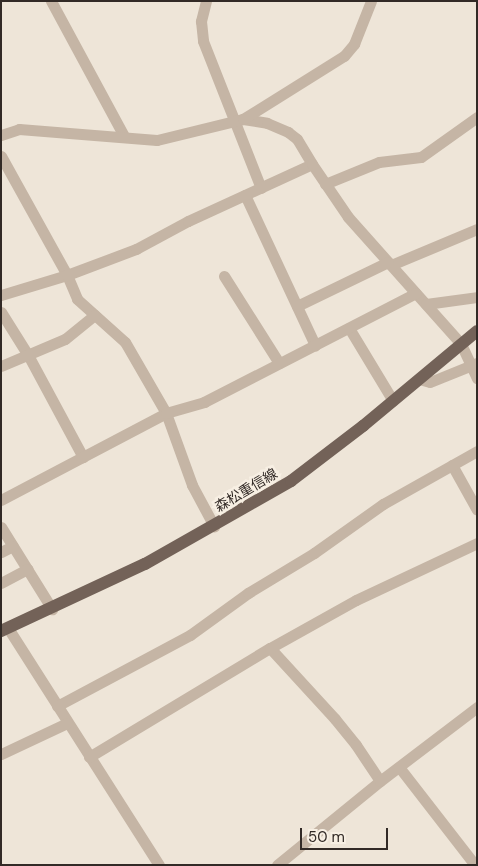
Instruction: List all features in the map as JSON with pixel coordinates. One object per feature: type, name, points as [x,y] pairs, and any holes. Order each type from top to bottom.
[{"type":"main road","name":"森松重信線","points":[[4,630],[145,564],[291,481],[393,401],[477,331]]},
{"type":"street","points":[[51,1],[124,136]]},
{"type":"street","points":[[206,1],[201,21],[203,41],[238,120],[261,188]]},
{"type":"street","points":[[1,135],[19,129],[157,140],[238,120],[344,56],[354,44],[371,1]]},
{"type":"street","points":[[325,184],[380,162],[421,157],[477,117]]},
{"type":"street","points":[[238,120],[267,123],[288,132],[297,139],[348,217],[461,344],[474,364],[477,378]]},
{"type":"street","points":[[1,156],[66,275],[77,299],[125,342],[166,413],[192,485],[214,526]]},
{"type":"street","points":[[1,295],[66,275],[136,249],[188,221],[312,164]]},
{"type":"street","points":[[245,195],[315,345]]},
{"type":"street","points":[[297,306],[389,263],[477,229]]},
{"type":"street","points":[[224,276],[280,363]]},
{"type":"street","points":[[1,500],[166,413],[204,402],[416,293]]},
{"type":"street","points":[[426,304],[477,297]]},
{"type":"street","points":[[1,312],[28,354],[83,457]]},
{"type":"street","points":[[1,366],[65,339],[95,315]]},
{"type":"street","points":[[349,328],[393,401]]},
{"type":"street","points":[[419,379],[430,382],[474,364]]},
{"type":"street","points":[[57,706],[190,635],[248,593],[314,553],[383,504],[477,451]]},
{"type":"street","points":[[452,465],[477,510]]},
{"type":"street","points":[[1,527],[52,609]]},
{"type":"street","points":[[88,756],[270,648],[356,600],[477,543]]},
{"type":"street","points":[[1,552],[13,546]]},
{"type":"street","points":[[1,583],[27,569]]},
{"type":"street","points":[[4,630],[57,706],[159,865]]},
{"type":"street","points":[[270,648],[335,718],[380,781]]},
{"type":"street","points":[[276,865],[380,781],[477,708]]},
{"type":"street","points":[[1,754],[67,723]]},
{"type":"street","points":[[400,767],[475,865]]}]
